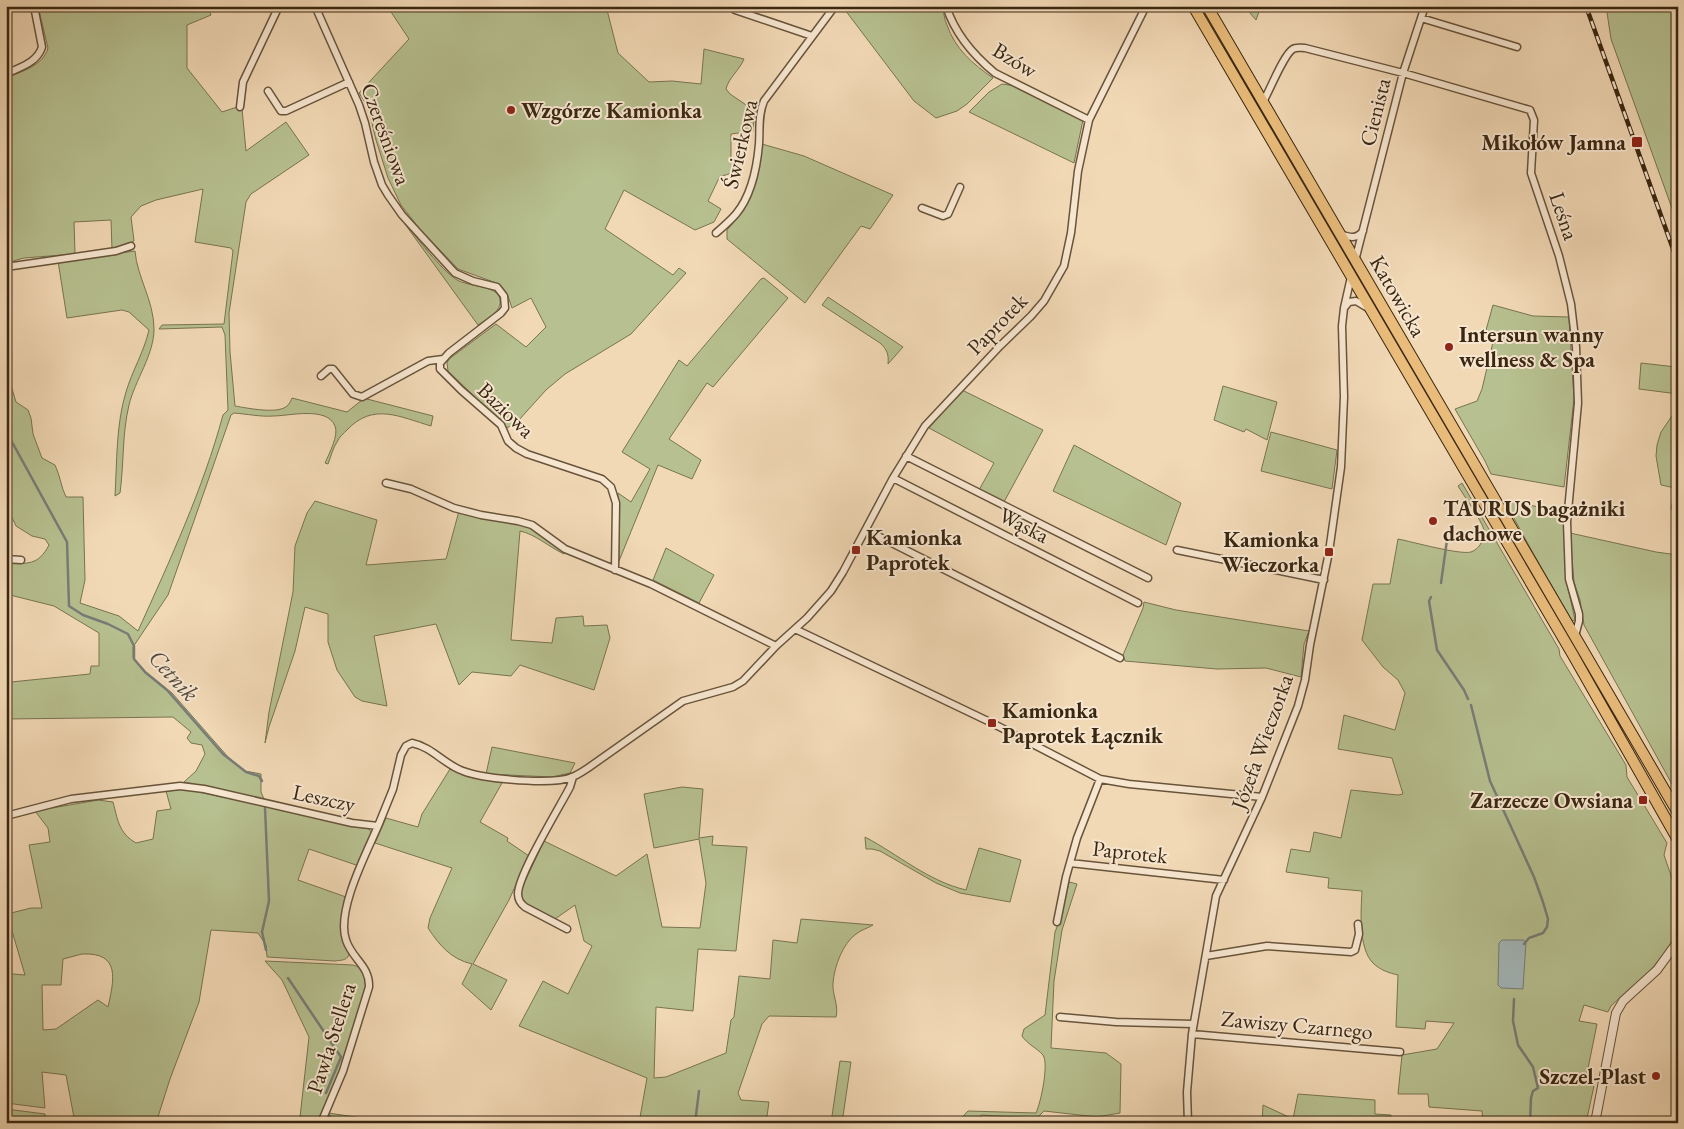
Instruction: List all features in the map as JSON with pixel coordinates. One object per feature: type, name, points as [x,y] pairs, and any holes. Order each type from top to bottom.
[{"type":"main road","name":"Katowicka","points":[[1193,6],[1573,655],[1678,840]]},
{"type":"main road","name":"Katowicka","points":[[1207,6],[1678,813]]},
{"type":"street","points":[[6,74],[35,60],[40,52],[42,47],[34,6]]},
{"type":"street","points":[[240,108],[242,82],[280,6]]},
{"type":"street","name":"Czereśniowa","points":[[315,6],[366,123],[370,151],[382,185],[398,210],[455,273],[473,281],[497,287],[504,296],[505,308],[501,313],[443,359]]},
{"type":"street","points":[[730,6],[734,10],[812,36]]},
{"type":"street","name":"Świerkowa","points":[[716,233],[735,215],[744,202],[748,191],[759,144],[760,114],[764,101],[835,6]]},
{"type":"street","name":"Bzów","points":[[946,6],[953,25],[965,43],[995,73],[1089,120]]},
{"type":"street","points":[[1134,6],[1145,8]]},
{"type":"street","name":"Cienista","points":[[1356,261],[1402,73],[1425,6]]},
{"type":"street","name":"Paprotek","points":[[743,681],[776,646],[820,605],[831,590],[924,426],[943,404],[1031,316],[1052,288],[1064,266],[1078,171],[1089,120],[1145,8]]},
{"type":"street","points":[[1421,18],[1518,47]]},
{"type":"street","name":"Leśna","points":[[1263,102],[1274,84],[1285,55],[1296,48],[1304,48],[1402,73],[1530,110],[1532,113],[1534,120],[1531,173],[1559,256],[1570,304],[1576,347],[1578,403],[1567,522],[1569,579],[1573,600],[1579,614],[1574,637]]},
{"type":"street","points":[[268,92],[281,111],[286,111],[349,82]]},
{"type":"street","points":[[922,208],[943,216],[948,214],[960,188]]},
{"type":"street","points":[[1338,232],[1353,238],[1360,234],[1365,227]]},
{"type":"street","points":[[6,267],[116,251],[131,246]]},
{"type":"street","name":"Józefa Wieczorka","points":[[1188,1123],[1187,1092],[1193,1024],[1216,896],[1262,798],[1298,706],[1306,680],[1310,645],[1324,580],[1340,468],[1344,397],[1342,326],[1351,277]]},
{"type":"street","points":[[1344,308],[1349,302],[1356,301],[1371,311]]},
{"type":"street","points":[[321,376],[329,369],[333,370],[353,394],[362,397],[428,361],[443,359]]},
{"type":"street","name":"Baziowa","points":[[443,359],[440,369],[501,425],[508,441],[516,448],[527,454],[602,479],[612,487],[616,503],[615,570]]},
{"type":"street","points":[[906,456],[1148,578]]},
{"type":"street","name":"Wąska","points":[[893,478],[1138,603]]},
{"type":"street","points":[[386,483],[411,489],[454,508],[481,515],[518,520],[532,525],[566,549],[690,602],[776,646]]},
{"type":"street","points":[[866,530],[1120,658]]},
{"type":"street","points":[[1177,550],[1324,580]]},
{"type":"street","points":[[6,559],[21,560]]},
{"type":"street","points":[[796,629],[1001,728],[1100,779],[1129,784],[1262,798]]},
{"type":"street","name":"Leszczy","points":[[6,816],[70,799],[180,786],[204,789],[352,823],[378,826],[392,789],[401,755],[406,746],[412,743],[426,748],[462,771],[482,777],[549,781],[573,777],[633,738],[683,701],[733,688],[743,681]]},
{"type":"street","points":[[567,929],[525,907],[521,903],[518,892],[524,872],[570,787],[573,777]]},
{"type":"street","name":"Paprotek","points":[[1100,779],[1070,863],[1224,880]]},
{"type":"street","name":"Pawła Stellera","points":[[321,1123],[344,1071],[369,988],[367,971],[346,940],[343,923],[347,903],[378,826]]},
{"type":"street","points":[[1057,922],[1070,863]]},
{"type":"street","points":[[1206,956],[1267,946],[1350,952],[1355,950],[1358,944],[1358,924]]},
{"type":"street","points":[[1595,1123],[1616,1013],[1619,1006],[1657,970],[1678,942]]},
{"type":"street","points":[[1060,1017],[1116,1022],[1193,1024]]},
{"type":"street","name":"Zawiszy Czarnego","points":[[1192,1034],[1400,1052]]},
{"type":"green space","points":[[38,6],[208,6],[211,15],[187,25],[187,68],[222,112],[237,107],[238,111],[242,109],[246,151],[286,122],[309,155],[251,194],[246,202],[229,313],[230,352],[235,406],[278,410],[288,405],[292,398],[347,412],[362,400],[367,399],[433,416],[431,426],[387,414],[367,416],[357,421],[340,437],[328,464],[325,463],[333,444],[336,430],[331,420],[324,416],[307,414],[259,416],[234,413],[231,415],[168,595],[133,647],[133,658],[147,673],[172,693],[228,757],[245,771],[261,774],[261,792],[264,799],[184,782],[196,771],[205,754],[202,745],[191,743],[187,738],[191,732],[173,717],[6,719],[6,661],[9,661],[11,682],[90,674],[91,666],[99,666],[99,633],[54,606],[6,594],[6,564],[32,562],[41,557],[49,545],[45,539],[32,536],[16,526],[6,504],[6,368],[16,402],[28,410],[33,434],[42,458],[55,465],[66,497],[83,497],[85,580],[80,603],[119,616],[138,631],[185,524],[206,470],[223,415],[228,410],[225,335],[222,327],[159,329],[162,325],[224,324],[233,251],[231,248],[195,242],[203,189],[156,200],[141,206],[131,217],[134,241],[112,250],[111,220],[74,222],[75,254],[24,258],[6,263],[6,78],[37,64],[48,48]]},
{"type":"green space","points":[[387,6],[606,6],[618,53],[649,82],[672,81],[701,84],[704,49],[744,59],[729,81],[726,89],[730,94],[755,111],[753,131],[731,134],[731,161],[735,166],[727,175],[720,176],[708,201],[721,209],[714,222],[695,230],[624,190],[605,229],[673,275],[679,268],[686,273],[631,334],[565,374],[546,390],[518,421],[507,428],[448,371],[447,363],[449,359],[496,324],[526,347],[546,327],[531,298],[512,308],[508,296],[499,284],[458,269],[419,228],[401,205],[388,178],[368,107],[359,93],[409,39]]},
{"type":"green space","points":[[842,6],[942,6],[950,34],[960,49],[978,67],[993,78],[967,104],[957,111],[936,118],[914,101]]},
{"type":"green space","points":[[1244,6],[1261,6],[1256,20]]},
{"type":"green space","points":[[1606,6],[1678,6],[1678,225],[1611,39]]},
{"type":"green space","points":[[1002,84],[1016,86],[1083,120],[1074,163],[969,112],[989,92]]},
{"type":"green space","points":[[762,144],[804,156],[893,195],[870,229],[861,226],[805,303],[727,239],[727,230],[748,201],[758,168]]},
{"type":"green space","points":[[402,220],[450,275],[461,282],[492,290],[499,296],[500,306],[494,314],[478,325]]},
{"type":"green space","points":[[135,251],[136,261],[151,309],[154,329],[148,358],[129,405],[125,427],[120,493],[115,496],[120,417],[129,384],[149,330],[129,312],[122,310],[67,318],[58,261]]},
{"type":"green space","points":[[764,278],[788,298],[713,387],[707,383],[669,439],[701,460],[692,479],[658,465],[619,561],[618,493],[631,502],[650,469],[622,452],[679,360],[687,366],[761,279]]},
{"type":"green space","points":[[828,297],[903,347],[888,364],[887,352],[880,343],[822,305]]},
{"type":"green space","points":[[1493,305],[1533,316],[1569,317],[1574,399],[1564,487],[1491,474],[1455,409],[1477,401],[1482,389],[1493,342],[1483,341]]},
{"type":"green space","points":[[1678,352],[1678,394],[1639,389],[1641,363],[1676,367],[1675,359]]},
{"type":"green space","points":[[1223,386],[1277,402],[1267,440],[1246,429],[1244,432],[1214,420]]},
{"type":"green space","points":[[962,390],[1043,430],[1004,502],[979,490],[994,463],[929,428]]},
{"type":"green space","points":[[1678,407],[1678,510],[1671,509],[1675,488],[1661,485],[1656,456],[1661,432]]},
{"type":"green space","points":[[1271,432],[1337,450],[1332,489],[1261,471]]},
{"type":"green space","points":[[1074,445],[1181,503],[1166,545],[1053,491]]},
{"type":"green space","points":[[1462,483],[1559,649],[1560,656],[1626,765],[1627,777],[1667,843],[1664,855],[1678,896],[1678,937],[1646,976],[1611,1006],[1608,1012],[1584,1005],[1579,1021],[1597,1024],[1585,1083],[1594,1086],[1586,1123],[1483,1123],[1482,1111],[1429,1107],[1428,1094],[1398,1094],[1402,1055],[1437,1049],[1454,1023],[1426,1021],[1425,1029],[1396,1027],[1398,975],[1379,968],[1368,956],[1362,929],[1362,891],[1328,888],[1329,878],[1286,872],[1291,849],[1310,852],[1314,832],[1341,838],[1351,790],[1403,794],[1392,758],[1338,749],[1344,715],[1395,730],[1405,693],[1398,680],[1383,667],[1362,640],[1373,584],[1390,584],[1398,539],[1465,552],[1474,551],[1479,546],[1483,540],[1483,526],[1458,486]]},
{"type":"green space","points":[[1504,500],[1564,512],[1566,579],[1575,620],[1572,621]]},
{"type":"green space","points":[[315,501],[377,520],[366,565],[446,559],[459,511],[524,524],[535,529],[565,551],[564,554],[531,535],[520,531],[511,640],[552,643],[556,618],[583,616],[584,626],[607,625],[610,638],[594,690],[520,665],[511,676],[472,672],[459,685],[436,624],[374,636],[387,706],[362,701],[355,697],[337,670],[328,642],[328,614],[305,607],[295,651],[265,743],[269,712],[293,592],[295,546],[307,513]]},
{"type":"green space","points":[[1570,533],[1678,555],[1678,795],[1584,625],[1580,600],[1574,582]]},
{"type":"green space","points":[[666,548],[714,575],[699,603],[653,580]]},
{"type":"green space","points":[[1144,602],[1176,610],[1309,631],[1304,644],[1301,677],[1266,668],[1217,669],[1125,661],[1123,655]]},
{"type":"green space","points":[[492,747],[575,763],[570,773],[552,777],[486,774]]},
{"type":"green space","points":[[450,769],[469,777],[502,783],[480,822],[508,838],[507,841],[529,856],[509,900],[473,964],[507,980],[491,1010],[462,984],[472,964],[458,959],[447,951],[428,928],[430,918],[452,868],[375,843],[386,818],[418,827],[422,814]]},
{"type":"green space","points":[[682,787],[703,789],[699,838],[713,836],[712,845],[747,847],[736,951],[698,949],[693,1011],[656,1007],[654,1078],[666,1077],[726,1053],[731,1020],[734,1017],[739,976],[770,979],[773,940],[797,943],[801,919],[873,925],[851,938],[840,956],[833,983],[837,1008],[836,1017],[769,1016],[762,1024],[738,1093],[741,1100],[769,1102],[766,1123],[639,1123],[647,1078],[519,1026],[543,981],[568,994],[592,946],[584,941],[575,905],[555,919],[527,905],[522,900],[521,890],[544,841],[616,876],[647,854],[662,927],[700,928],[706,883],[699,839],[654,848],[644,794]]},
{"type":"green space","points":[[185,789],[368,828],[371,832],[371,837],[359,866],[309,849],[298,880],[346,897],[342,914],[342,927],[348,957],[335,961],[267,957],[266,945],[258,933],[211,930],[199,1002],[170,1079],[156,1123],[75,1123],[66,1075],[42,1072],[45,1108],[6,1103],[6,977],[13,974],[25,975],[7,914],[31,908],[42,908],[29,845],[50,842],[48,828],[35,811],[98,800],[113,802],[123,831],[136,843],[153,839],[157,811],[171,809],[166,791]],"holes":[[[82,954],[95,955],[109,963],[112,970],[113,978],[108,1007],[98,1000],[56,1029],[43,1030],[42,985],[61,985],[63,959]]]},
{"type":"green space","points":[[865,837],[926,874],[966,890],[979,848],[1021,860],[1010,902],[960,893],[936,883],[880,851],[866,849]]},
{"type":"green space","points":[[1069,882],[1077,884],[1062,930],[1054,981],[1051,1048],[1106,1053],[1121,1064],[1120,1113],[1097,1117],[1044,1111],[1037,1118],[981,1115],[980,1123],[957,1123],[968,1111],[1036,1113],[1044,1083],[1045,1060],[1043,1055],[1022,1036],[1024,1029],[1045,1015],[1055,932],[1061,917]]},
{"type":"green space","points":[[265,961],[353,965],[360,968],[366,980],[366,988],[341,1071],[318,1122],[300,1117],[309,1037],[282,980]]},
{"type":"green space","points":[[840,1061],[851,1062],[842,1123],[831,1123]]},
{"type":"green space","points":[[1298,1094],[1375,1100],[1375,1114],[1391,1115],[1391,1123],[1262,1123],[1263,1105],[1293,1119]]},
{"type":"green space","points":[[6,1109],[45,1114],[46,1123],[6,1123]]},
{"type":"green space","points":[[328,1113],[397,1123],[324,1123]]},
{"type":"shaded area","points":[[1502,940],[1523,940],[1526,942],[1523,989],[1501,988],[1498,985],[1499,943]]},
{"type":"waterway","name":"Cetnik","points":[[6,431],[67,542],[69,606],[83,615],[128,634],[134,646],[134,659],[145,672],[167,690],[223,754],[246,772],[259,776],[262,781]]},
{"type":"waterway","points":[[1441,583],[1447,540],[1472,541],[1475,538],[1473,531]]},
{"type":"waterway","points":[[1431,597],[1429,601],[1437,650],[1468,699]]},
{"type":"waterway","points":[[1471,705],[1490,781],[1534,877],[1548,919],[1547,927],[1543,933],[1529,938],[1524,944]]},
{"type":"waterway","name":"Cetnik","points":[[265,808],[269,901],[262,932],[266,950]]},
{"type":"waterway","name":"Cetnik","points":[[288,978],[341,1057],[326,1093]]},
{"type":"waterway","points":[[1514,999],[1513,1021],[1518,1045],[1533,1067],[1538,1088],[1533,1091],[1531,1098],[1530,1123]]},
{"type":"waterway","points":[[695,1123],[699,1091]]},
{"type":"waterway","name":"Cetnik","points":[[328,1123],[330,1116]]},
{"type":"railway","points":[[1586,6],[1678,263]]},
{"type":"place","name":"Wzgórze Kamionka","points":[[511,110]]},
{"type":"place","name":"Mikołów Jamna","points":[[1637,142]]},
{"type":"place","name":"Intersun wanny wellness & Spa","points":[[1449,347]]},
{"type":"place","name":"TAURUS bagażniki dachowe","points":[[1433,521]]},
{"type":"place","name":"Kamionka Paprotek","points":[[856,550]]},
{"type":"place","name":"Kamionka Wieczorka","points":[[1329,552]]},
{"type":"place","name":"Kamionka Paprotek Łącznik","points":[[992,723]]},
{"type":"place","name":"Zarzecze Owsiana","points":[[1643,800]]},
{"type":"place","name":"Szczel-Plast","points":[[1656,1076]]}]
